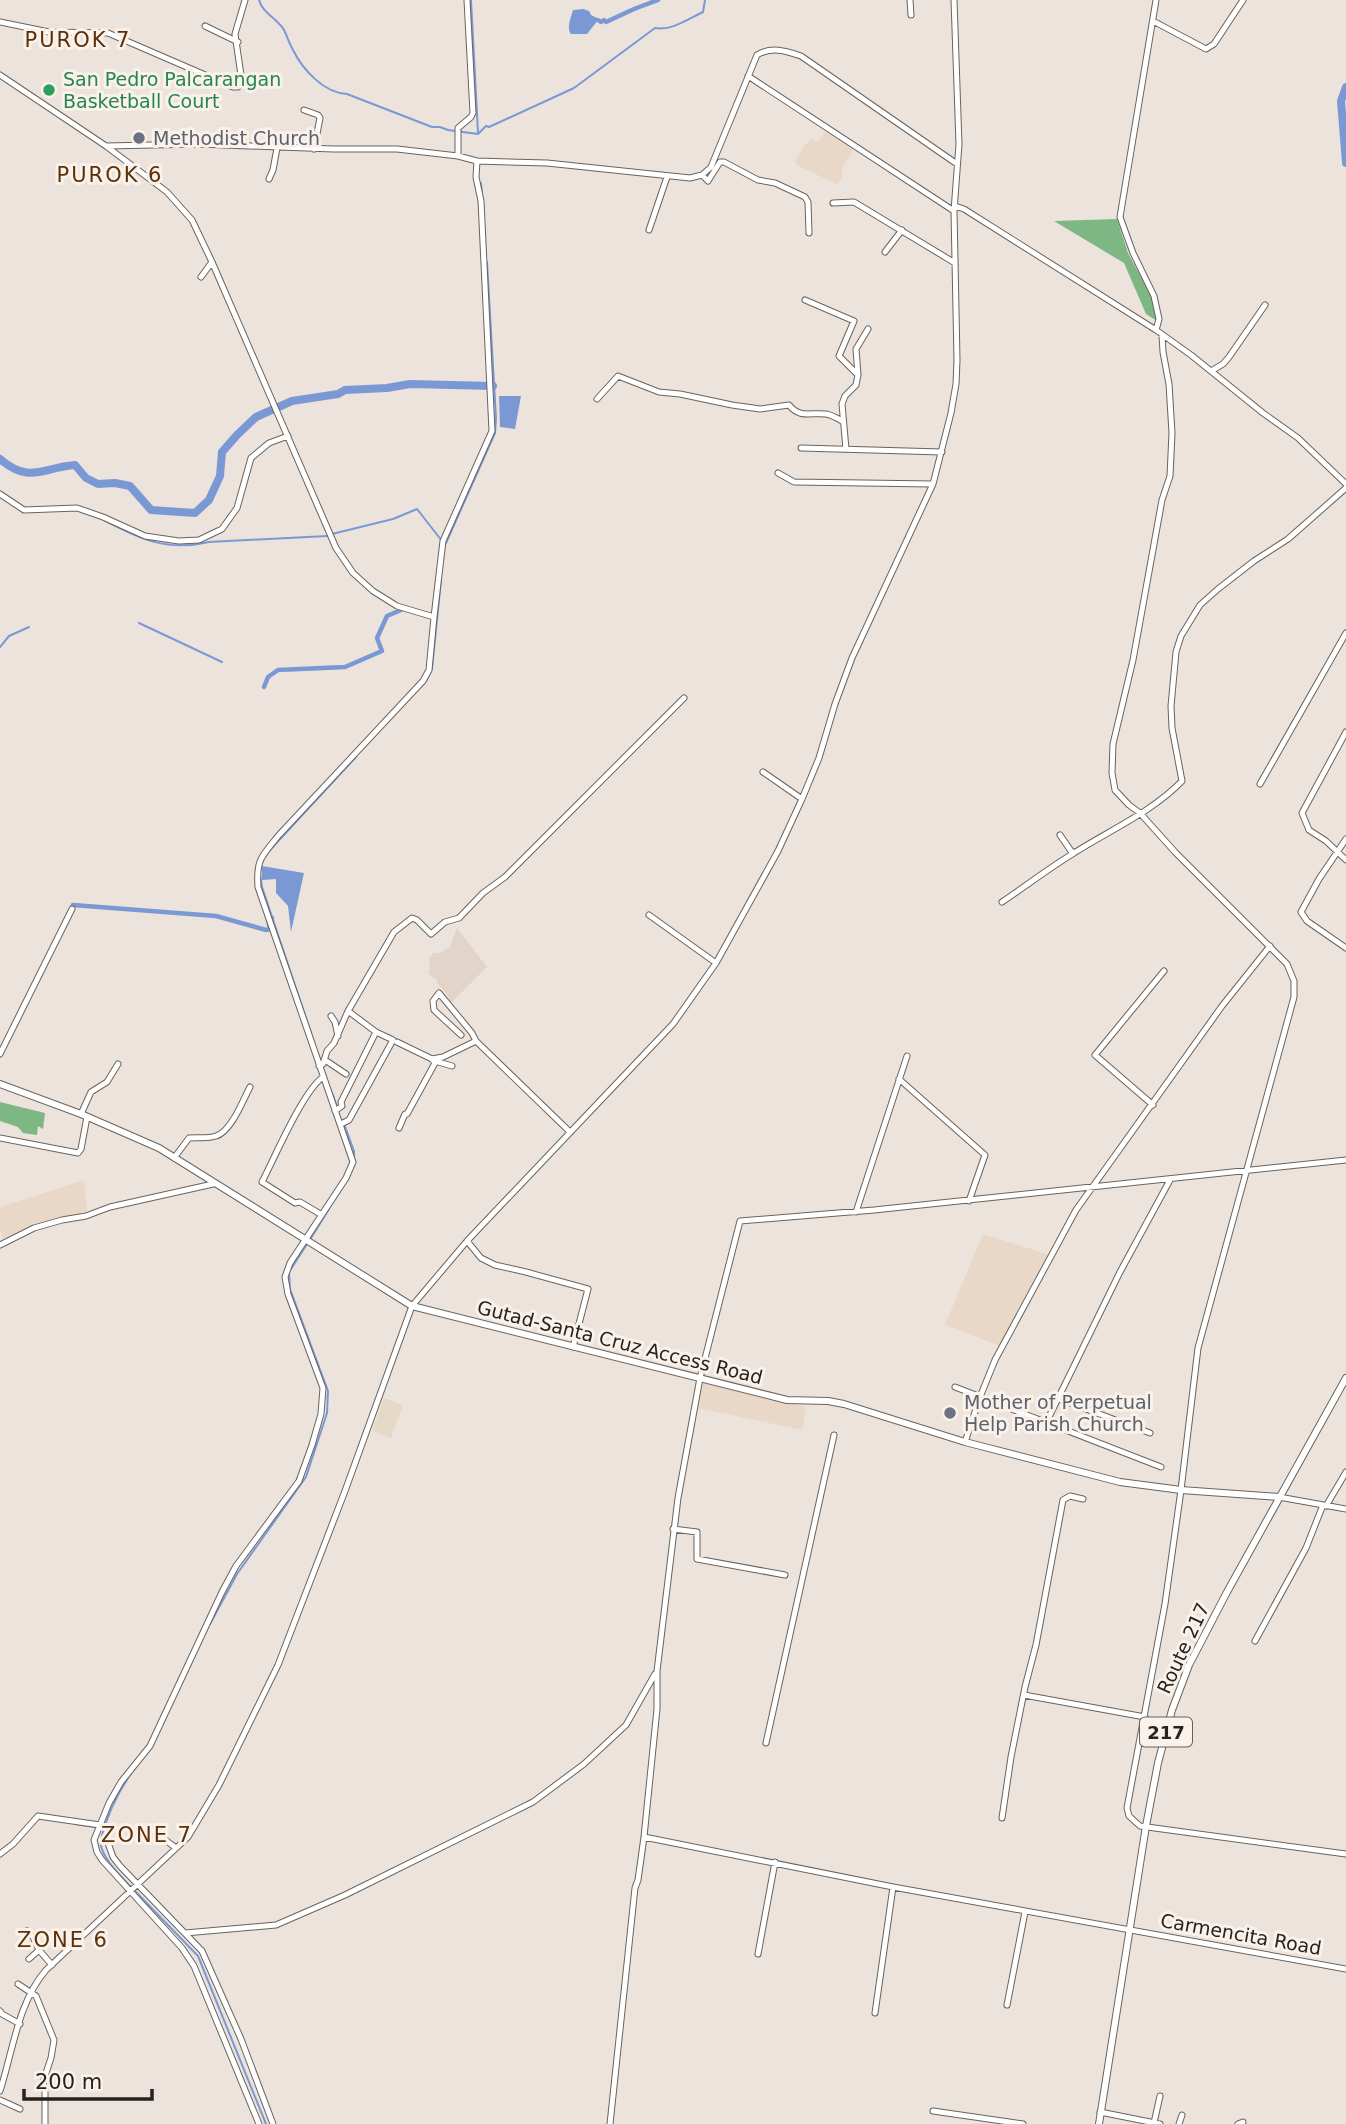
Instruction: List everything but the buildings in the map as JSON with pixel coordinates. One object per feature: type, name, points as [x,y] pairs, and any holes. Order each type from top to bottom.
[{"type":"main road","name":"Gutad-Santa Cruz Access Road","points":[[0,1084],[151,1144],[412,1306],[787,1400],[844,1404],[965,1442],[1120,1482],[1181,1490],[1279,1497]]},
{"type":"main road","name":"Route 217","points":[[1098,2124],[1146,1826],[1168,1723],[1189,1665],[1346,1378]]},
{"type":"street","points":[[0,22],[49,32],[108,33],[238,87],[242,82],[236,34],[245,0]]},
{"type":"street","points":[[458,156],[458,128],[473,113],[467,0]]},
{"type":"street","points":[[911,0],[911,15]]},
{"type":"street","points":[[0,2091],[31,1991],[41,1976],[177,1849],[195,1828],[219,1786],[278,1665],[345,1492],[412,1306],[467,1241],[673,1024],[716,963],[778,851],[802,799],[819,758],[852,658],[933,484],[956,384],[954,209],[959,144],[954,0]]},
{"type":"street","points":[[1156,0],[1120,217],[1133,253],[1154,296],[1159,319],[1156,330]]},
{"type":"street","points":[[1153,21],[1206,49],[1214,44],[1243,0]]},
{"type":"street","points":[[205,26],[238,42]]},
{"type":"street","points":[[106,146],[199,144],[397,149],[477,160],[547,163],[690,178],[708,171],[714,162],[757,55],[763,51],[787,51],[801,56],[957,164]]},
{"type":"street","points":[[0,75],[157,183],[192,220],[336,548],[352,572],[373,592],[397,606],[434,617]]},
{"type":"street","points":[[748,76],[954,209],[964,209],[1156,330],[1298,438],[1346,486],[1298,531],[1217,589],[1200,605],[1181,636],[1176,652],[1171,706],[1172,728],[1182,781],[1172,792],[1074,852],[1002,902]]},
{"type":"street","points":[[304,110],[320,118],[314,149]]},
{"type":"street","points":[[268,179],[273,170],[277,148]]},
{"type":"street","points":[[273,2124],[217,1982],[202,1951],[97,1852],[94,1840],[121,1782],[150,1746],[236,1566],[299,1481],[321,1414],[323,1388],[288,1294],[285,1277],[290,1263],[353,1163],[258,887],[257,867],[262,856],[279,835],[423,681],[429,670],[443,541],[492,431],[481,201],[475,177],[477,160]]},
{"type":"street","points":[[702,175],[708,181],[720,162],[724,162],[758,180],[775,183],[805,197],[809,233]]},
{"type":"street","points":[[649,230],[667,177]]},
{"type":"street","points":[[833,203],[854,202],[956,263]]},
{"type":"street","points":[[885,252],[902,230]]},
{"type":"street","points":[[201,277],[212,262]]},
{"type":"street","points":[[805,300],[854,321],[839,356],[858,375]]},
{"type":"street","points":[[1211,371],[1229,357],[1265,305]]},
{"type":"street","points":[[846,449],[846,434],[842,421],[843,400],[856,386],[856,349],[868,329]]},
{"type":"street","points":[[1164,338],[1172,433],[1170,476],[1162,500],[1133,660],[1113,744],[1112,773],[1115,789],[1287,964],[1294,981],[1294,997],[1200,1340],[1165,1604],[1127,1808],[1129,1816],[1140,1826],[1346,1854]]},
{"type":"street","points":[[597,399],[618,376],[659,392],[760,409],[789,405],[802,415],[828,414],[842,421]]},
{"type":"street","points":[[0,494],[24,510],[77,508],[145,536],[179,541],[199,540],[222,529],[237,508],[251,458],[269,443],[288,436]]},
{"type":"street","points":[[802,448],[942,452]]},
{"type":"street","points":[[778,473],[794,482],[933,484]]},
{"type":"street","points":[[1260,784],[1346,633]]},
{"type":"street","points":[[319,1066],[323,1064],[348,1011],[394,932],[412,919],[417,920],[431,934],[445,922],[459,918],[490,887],[505,877],[684,698]]},
{"type":"street","points":[[1346,732],[1302,813],[1309,830],[1346,860]]},
{"type":"street","points":[[763,772],[802,799]]},
{"type":"street","points":[[1060,835],[1074,852]]},
{"type":"street","points":[[1346,839],[1301,912],[1307,921],[1346,948]]},
{"type":"street","points":[[0,1054],[72,909]]},
{"type":"street","points":[[649,915],[716,963]]},
{"type":"street","points":[[965,1442],[995,1360],[1076,1210],[1222,1006],[1270,946]]},
{"type":"street","points":[[1153,1105],[1095,1055],[1164,971]]},
{"type":"street","points":[[461,1035],[434,1010],[433,1001],[439,993],[453,1007],[476,1041],[570,1132]]},
{"type":"street","points":[[341,1124],[349,1120],[393,1040],[376,1032],[348,1011]]},
{"type":"street","points":[[331,1016],[338,1035]]},
{"type":"street","points":[[335,1111],[342,1106],[341,1102],[351,1080],[376,1032]]},
{"type":"street","points":[[432,1059],[443,1057],[476,1041]]},
{"type":"street","points":[[397,1042],[438,1063],[452,1066]]},
{"type":"street","points":[[856,1212],[907,1056]]},
{"type":"street","points":[[399,1128],[429,1078],[435,1063],[432,1059]]},
{"type":"street","points":[[325,1060],[346,1074]]},
{"type":"street","points":[[0,1138],[78,1153],[81,1149],[84,1116],[91,1092],[107,1082],[118,1064]]},
{"type":"street","points":[[322,1216],[261,1182],[314,1084],[323,1077]]},
{"type":"street","points":[[899,1079],[985,1155],[969,1201]]},
{"type":"street","points":[[174,1158],[188,1138],[220,1135],[234,1118],[250,1087]]},
{"type":"street","points":[[610,2124],[623,1985],[644,1837],[657,1709],[657,1671],[673,1529],[700,1378],[740,1221],[969,1201],[1346,1160]]},
{"type":"street","points":[[1046,1423],[1120,1272],[1170,1180]]},
{"type":"street","points":[[0,1233],[2,1244],[34,1228],[62,1220],[214,1184]]},
{"type":"street","points":[[467,1241],[481,1258],[495,1265],[588,1289],[573,1347]]},
{"type":"street","points":[[955,1387],[1161,1467]]},
{"type":"street","points":[[1057,1398],[1150,1433]]},
{"type":"street","points":[[766,1743],[834,1435]]},
{"type":"street","points":[[1255,1641],[1306,1549],[1325,1506],[1346,1472]]},
{"type":"street","points":[[1002,1818],[1024,1688],[1063,1500],[1070,1496],[1083,1499]]},
{"type":"street","points":[[1279,1497],[1346,1509]]},
{"type":"street","points":[[673,1529],[697,1532],[697,1559],[785,1575]]},
{"type":"street","points":[[185,1933],[275,1925],[345,1895],[533,1801],[584,1764],[626,1725],[657,1671]]},
{"type":"street","points":[[1024,1695],[1145,1717]]},
{"type":"street","points":[[0,1854],[13,1844],[38,1816],[100,1825]]},
{"type":"street","points":[[152,1830],[177,1849]]},
{"type":"street","name":"Carmencita Road","points":[[644,1837],[1025,1912],[1346,1969]]},
{"type":"street","points":[[108,1843],[113,1857],[134,1889],[194,1966],[259,2124]]},
{"type":"street","points":[[758,1954],[775,1862]]},
{"type":"street","points":[[875,2012],[893,1887]]},
{"type":"street","points":[[1007,2005],[1025,1912]]},
{"type":"street","points":[[27,1931],[52,1965]]},
{"type":"street","points":[[29,1959],[39,1950]]},
{"type":"street","points":[[18,1984],[31,1991],[40,2002],[54,2039],[43,2082],[45,2124]]},
{"type":"street","points":[[0,2011],[20,2024]]},
{"type":"street","points":[[0,2054],[9,2056]]},
{"type":"street","points":[[1101,2112],[1157,2124],[1160,2096]]},
{"type":"street","points":[[0,2101],[20,2109]]},
{"type":"street","points":[[933,2111],[1023,2124]]},
{"type":"street","points":[[1179,2124],[1182,2115]]},
{"type":"shaded area","points":[[827,129],[855,148],[842,168],[838,185],[797,165],[795,161],[805,145],[812,139],[818,142]]},
{"type":"shaded area","points":[[457,928],[487,967],[448,1006],[444,1001],[450,999],[437,980],[428,974],[429,958],[434,953],[440,953],[450,947]]},
{"type":"shaded area","points":[[84,1180],[87,1211],[3,1238],[0,1229],[0,1207]]},
{"type":"shaded area","points":[[983,1234],[1050,1255],[1000,1346],[945,1325]]},
{"type":"shaded area","points":[[703,1382],[806,1407],[802,1430],[698,1408]]},
{"type":"shaded area","points":[[384,1398],[403,1405],[391,1438],[372,1431]]},
{"type":"green space","points":[[1117,219],[1128,253],[1152,298],[1157,321],[1146,314],[1124,263],[1054,221]]},
{"type":"green space","points":[[0,1102],[45,1113],[43,1129],[38,1126],[37,1135],[23,1133],[18,1127],[0,1121]]},
{"type":"water","points":[[583,9],[599,19],[587,34],[571,34],[569,25],[573,10]]},
{"type":"water","points":[[499,396],[521,396],[515,429],[500,427]]},
{"type":"water","points":[[262,866],[304,873],[291,932],[288,906],[276,893],[276,879],[262,880]]},
{"type":"waterway","points":[[259,0],[284,30],[302,65],[330,90],[432,127],[478,134]]},
{"type":"waterway","points":[[471,0],[478,133]]},
{"type":"waterway","points":[[598,20],[606,22],[658,0]]},
{"type":"waterway","points":[[479,133],[486,126],[489,127],[574,88],[655,28],[674,26],[703,12],[705,0]]},
{"type":"waterway","points":[[1346,87],[1341,101],[1346,163]]},
{"type":"waterway","points":[[481,183],[482,194]]},
{"type":"waterway","points":[[446,543],[495,433],[487,262]]},
{"type":"waterway","points":[[0,459],[10,467],[28,473],[75,465],[86,478],[98,484],[130,486],[151,510],[195,513],[209,500],[220,476],[222,452],[256,417],[292,401],[338,394],[345,390],[410,384],[493,386]]},
{"type":"waterway","points":[[332,534],[393,519],[417,509],[442,541]]},
{"type":"waterway","points":[[104,520],[154,542],[180,545],[327,536]]},
{"type":"waterway","points":[[426,681],[432,669],[441,580]]},
{"type":"waterway","points":[[264,687],[268,677],[278,670],[345,667],[382,651],[377,638],[387,616],[401,610]]},
{"type":"waterway","points":[[139,623],[222,662]]},
{"type":"waterway","points":[[0,647],[9,636],[29,627]]},
{"type":"waterway","points":[[269,851],[356,757]]},
{"type":"waterway","points":[[260,875],[313,1039]]},
{"type":"waterway","points":[[73,905],[216,916],[266,930],[270,929],[268,920],[272,918]]},
{"type":"waterway","points":[[330,1088],[337,1106]]},
{"type":"waterway","points":[[344,1124],[354,1158]]},
{"type":"waterway","points":[[311,1238],[329,1209]]},
{"type":"waterway","points":[[210,1624],[237,1574],[306,1477],[327,1413],[328,1391],[290,1289],[289,1272],[307,1244]]},
{"type":"waterway","points":[[131,1887],[108,1861],[100,1842],[114,1803],[135,1768]]},
{"type":"waterway","points":[[75,1824],[95,1827]]},
{"type":"waterway","points":[[135,1891],[198,1956],[266,2124]]},
{"type":"place","name":"San Pedro Palcarangan Basketball Court","points":[[49,90]]},
{"type":"place","name":"Methodist Church","points":[[139,138]]},
{"type":"place","name":"Mother of Perpetual Help Parish Church","points":[[950,1413]]},
{"type":"district","name":"PUROK 7","points":[[78,40]]},
{"type":"district","name":"PUROK 6","points":[[110,175]]},
{"type":"district","name":"ZONE 7","points":[[147,1835]]},
{"type":"district","name":"ZONE 6","points":[[63,1940]]}]
